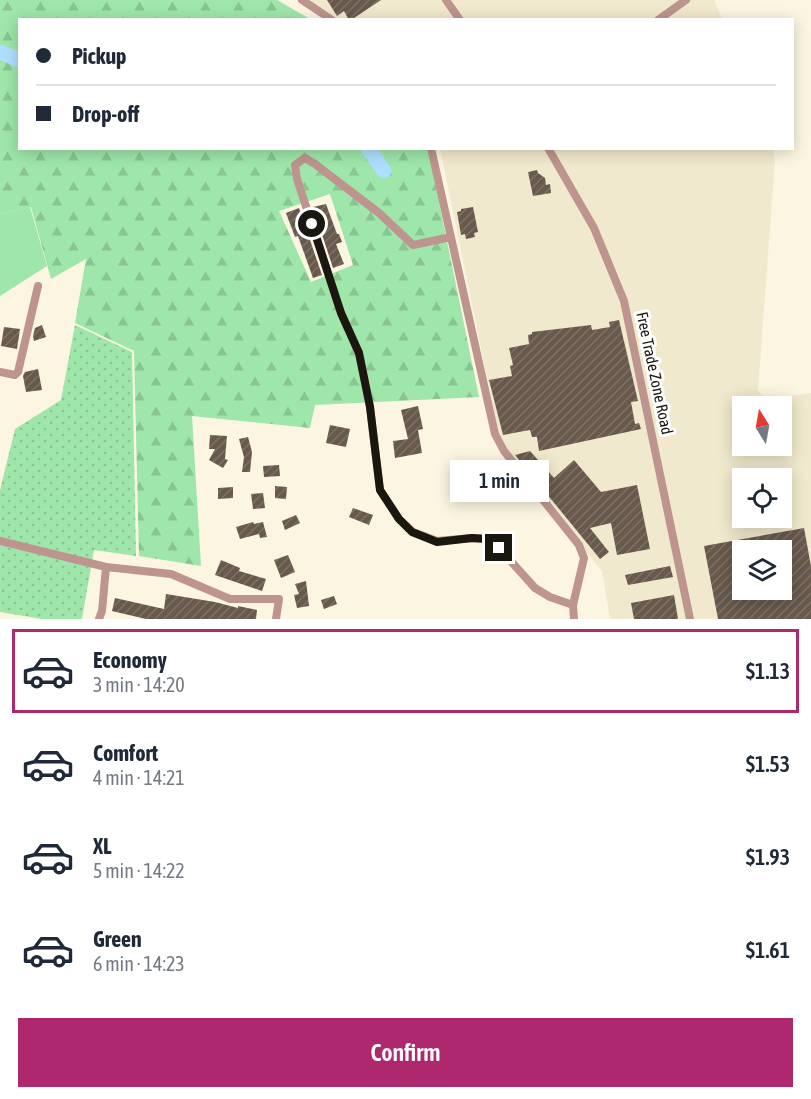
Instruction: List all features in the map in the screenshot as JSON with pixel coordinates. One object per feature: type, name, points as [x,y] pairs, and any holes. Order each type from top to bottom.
[{"type":"street","points":[[302,0],[329,18]]},
{"type":"street","points":[[446,0],[459,18]]},
{"type":"street","points":[[661,18],[686,0]]},
{"type":"street","points":[[431,150],[495,434],[504,451],[579,545],[584,558],[573,604],[574,619]]},
{"type":"street","name":"Free Trade Zone Road","points":[[549,150],[594,228],[624,300],[690,619]]},
{"type":"street","points":[[451,237],[413,245],[379,213],[315,164],[305,158],[295,165],[297,179],[341,313],[359,353],[370,407],[380,490],[399,519],[412,532],[437,542],[472,538],[487,539],[499,548],[535,588],[550,597],[573,604]]},
{"type":"street","points":[[0,372],[15,375],[18,372],[38,286]]},
{"type":"street","points":[[0,541],[29,546],[106,567],[171,574],[230,599],[279,599],[276,619]]},
{"type":"street","points":[[99,619],[106,567]]},
{"type":"shaded area","points":[[298,0],[714,0],[722,18],[329,18]]},
{"type":"shaded area","points":[[440,150],[773,150],[775,161],[758,390],[763,396],[732,396],[732,456],[792,456],[792,396],[788,396],[811,393],[811,619],[610,619],[602,571],[502,449]]},
{"type":"green space","points":[[0,0],[277,0],[308,18],[18,18],[18,150],[428,150],[479,397],[315,405],[310,428],[192,416],[201,566],[139,556],[134,351],[75,323],[86,259],[51,279],[31,207],[0,214]],"holes":[[[330,194],[353,265],[311,282],[279,211]]]},
{"type":"green space","points":[[30,207],[47,266],[0,296],[0,214]]},
{"type":"green space","points":[[75,325],[132,352],[136,556],[94,550],[82,619],[42,619],[0,612],[0,490],[15,429],[61,400]]},
{"type":"building","points":[[327,0],[381,0],[354,18],[348,18],[344,11],[337,16]]},
{"type":"building","points":[[537,170],[545,178],[546,185],[550,184],[551,193],[533,196],[528,172]]},
{"type":"building","points":[[326,204],[342,242],[336,244],[344,264],[333,268],[313,207]]},
{"type":"building","points":[[473,207],[478,232],[474,233],[475,237],[466,239],[465,234],[461,235],[457,212]]},
{"type":"building","points":[[299,208],[322,275],[313,278],[298,236],[295,237],[286,213]]},
{"type":"building","points":[[619,320],[638,401],[631,402],[635,424],[639,423],[641,429],[539,451],[537,437],[532,437],[530,430],[503,435],[489,380],[512,376],[510,366],[513,365],[509,348],[529,344],[528,335],[532,332],[591,325],[592,330],[610,327],[609,322]]},
{"type":"building","points":[[42,325],[46,337],[34,341],[35,328]]},
{"type":"building","points":[[4,327],[20,329],[17,349],[1,346]]},
{"type":"building","points":[[38,369],[42,390],[26,392],[23,376],[25,372]]},
{"type":"building","points":[[418,406],[423,429],[418,430],[422,453],[395,458],[393,441],[408,439],[401,410]]},
{"type":"building","points":[[330,425],[350,429],[346,447],[326,443]]},
{"type":"building","points":[[210,435],[227,436],[225,459],[228,460],[223,468],[209,460],[215,449],[209,449]]},
{"type":"building","points":[[248,437],[252,452],[250,472],[242,472],[244,457],[239,439]]},
{"type":"building","points":[[530,451],[554,478],[574,460],[601,492],[637,485],[650,549],[617,555],[611,523],[590,528],[609,552],[600,559],[515,455]]},
{"type":"building","points":[[279,465],[280,476],[264,477],[263,466]]},
{"type":"building","points":[[275,486],[287,487],[286,499],[275,498]]},
{"type":"building","points":[[233,487],[233,498],[218,499],[218,488]]},
{"type":"building","points":[[263,493],[265,508],[253,509],[251,494]]},
{"type":"building","points":[[353,508],[373,515],[369,525],[349,517]]},
{"type":"building","points":[[296,515],[300,523],[285,530],[282,521]]},
{"type":"building","points":[[253,522],[254,524],[263,522],[267,537],[260,538],[259,534],[240,539],[236,527]]},
{"type":"building","points":[[804,528],[811,566],[811,619],[718,619],[704,546],[732,541],[732,600],[792,600],[792,540],[737,540]]},
{"type":"building","points":[[288,555],[295,572],[281,578],[274,560]]},
{"type":"building","points":[[221,560],[240,568],[239,571],[266,579],[262,591],[215,575]]},
{"type":"building","points":[[670,566],[673,577],[628,585],[625,575]]},
{"type":"building","points":[[306,581],[309,606],[297,608],[294,595],[299,594],[295,584]]},
{"type":"building","points":[[166,594],[257,610],[256,619],[146,619],[112,611],[115,598],[164,609]]},
{"type":"building","points":[[674,595],[678,619],[634,619],[631,603]]},
{"type":"building","points":[[334,596],[337,604],[324,609],[321,600]]},
{"type":"waterway","points":[[0,52],[18,59]]},
{"type":"waterway","points":[[369,150],[384,171]]},
{"type":"route","points":[[312,224],[341,313],[359,353],[370,407],[380,490],[399,519],[412,532],[437,542],[472,538],[487,539],[499,548]]}]
